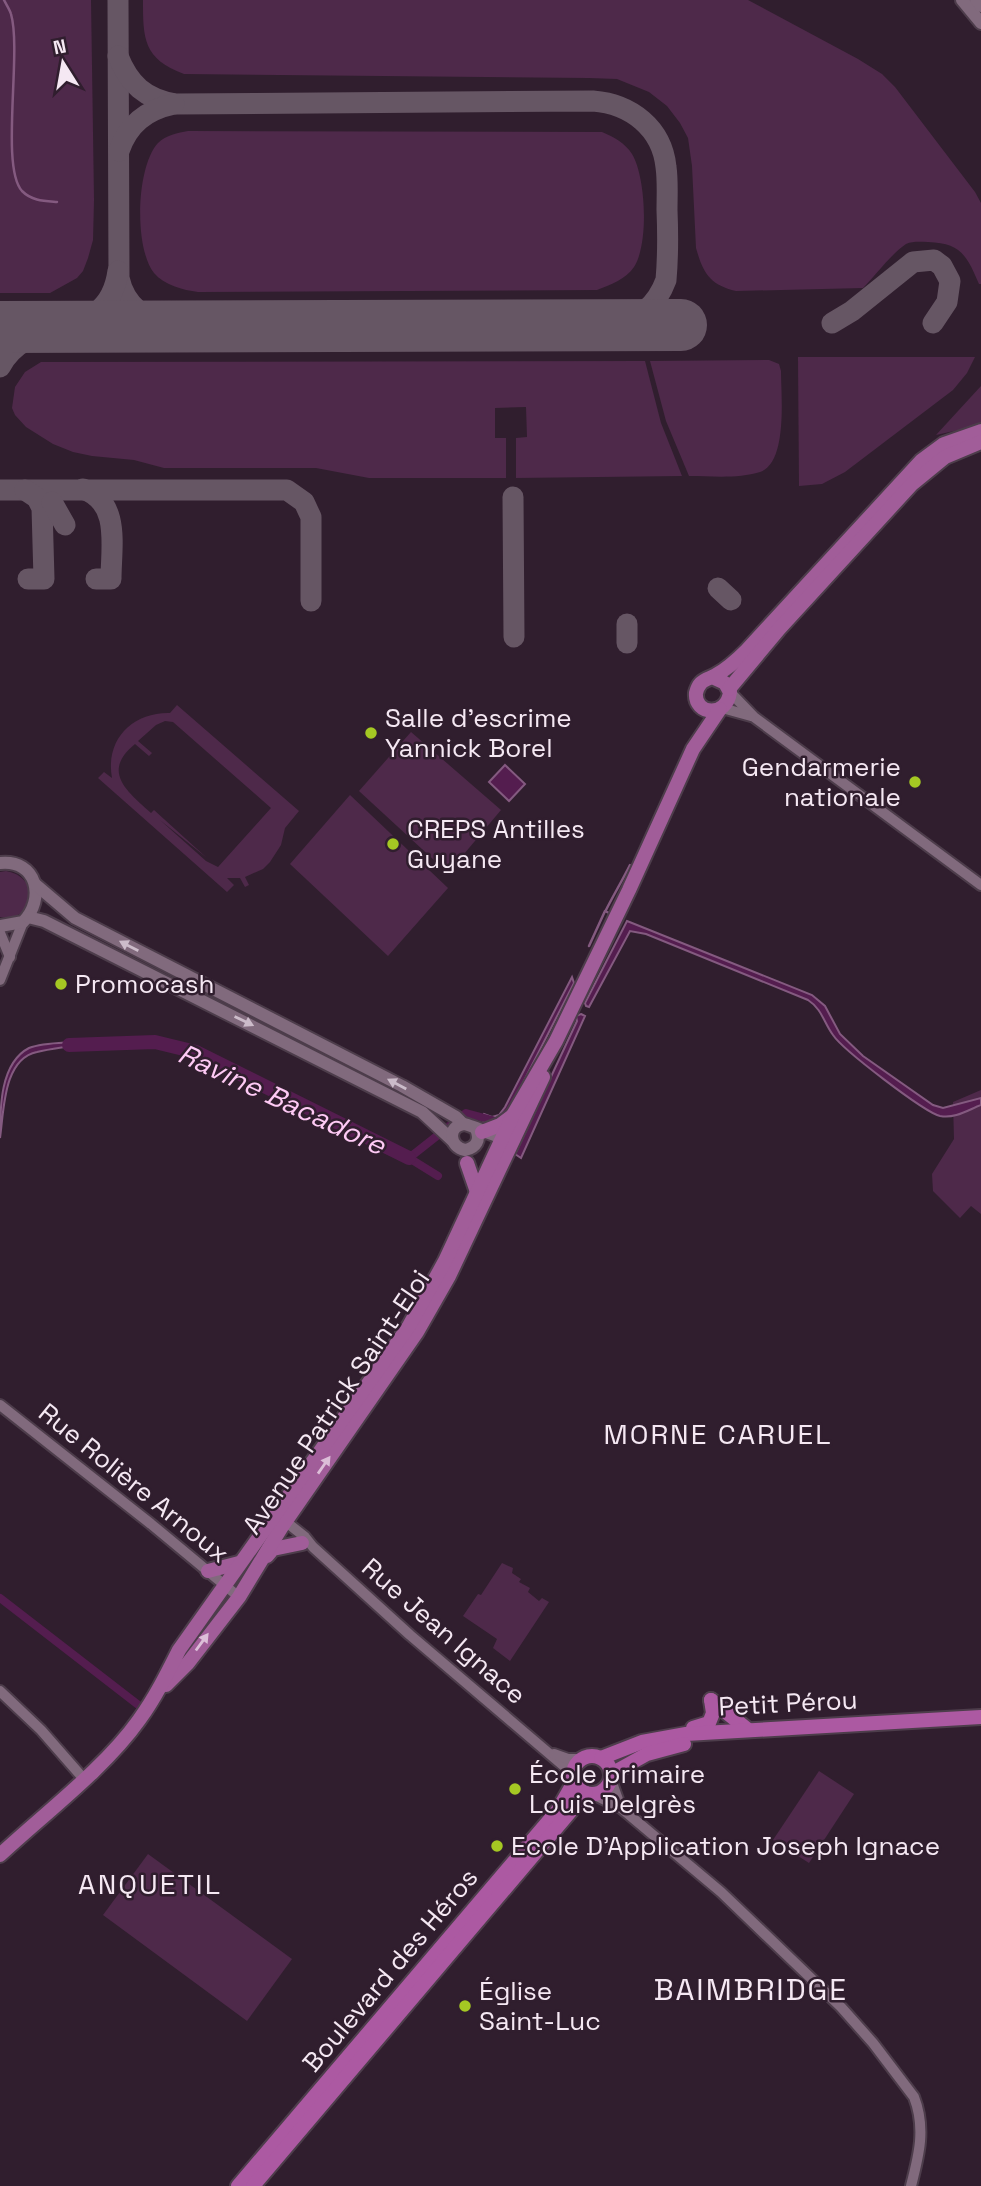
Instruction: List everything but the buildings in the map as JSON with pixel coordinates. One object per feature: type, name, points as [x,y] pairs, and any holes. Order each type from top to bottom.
[{"type":"highway","points":[[642,1742],[709,1723],[713,1713],[711,1700],[747,1729]]},
{"type":"highway","name":"Petit Pérou","points":[[601,1758],[642,1742],[686,1734],[981,1717]]},
{"type":"highway","name":"Petit Pérou","points":[[611,1777],[647,1754],[697,1741],[981,1726]]},
{"type":"highway","points":[[592,1756],[601,1758],[608,1764],[611,1777],[604,1790],[589,1794],[573,1778],[577,1763],[592,1756]]},
{"type":"highway","name":"Boulevard des Héros","points":[[238,2186],[558,1810],[573,1778]]},
{"type":"highway","name":"Boulevard des Héros","points":[[253,2186],[589,1794]]},
{"type":"main road","points":[[962,0],[981,23]]},
{"type":"main road","points":[[976,0],[981,6]]},
{"type":"main road","points":[[981,431],[944,444],[921,461],[746,651],[703,681],[696,695],[701,706],[708,710],[721,709],[729,700],[730,691],[779,629],[912,484],[945,457],[981,442]]},
{"type":"main road","points":[[712,677],[722,680],[730,691]]},
{"type":"main road","name":"Avenue Patrick Saint-Eloi","points":[[693,749],[701,706]]},
{"type":"main road","name":"Avenue Patrick Saint-Eloi","points":[[0,1855],[83,1779],[139,1722],[158,1693],[179,1650],[226,1586],[239,1563],[278,1520],[417,1332],[449,1276],[513,1115],[556,1041],[693,749],[721,709]]},
{"type":"main road","points":[[0,863],[10,863],[23,868],[35,884],[75,918],[402,1086],[468,1125],[502,1138],[506,1142],[508,1153]]},
{"type":"main road","points":[[26,920],[35,904],[35,884]]},
{"type":"main road","points":[[0,926],[26,920],[44,921],[422,1112],[465,1150],[475,1146],[478,1140],[468,1125]]},
{"type":"main road","name":"Avenue Patrick Saint-Eloi","points":[[158,1693],[188,1662],[239,1597],[278,1520],[409,1326],[445,1261],[477,1192],[489,1181],[508,1153],[549,1064],[556,1041]]},
{"type":"main road","points":[[450,1138],[454,1130],[468,1125],[500,1125],[513,1115]]},
{"type":"main road","points":[[450,1138],[467,1163],[477,1192]]},
{"type":"main road","points":[[467,1163],[489,1181]]},
{"type":"main road","points":[[252,1573],[273,1549],[307,1545]]},
{"type":"main road","points":[[208,1571],[239,1563]]},
{"type":"street","points":[[730,691],[754,717],[981,885]]},
{"type":"street","points":[[721,709],[754,717]]},
{"type":"street","points":[[0,980],[26,920]]},
{"type":"street","points":[[0,933],[10,957]]},
{"type":"street","name":"Rue Rolière Arnoux","points":[[0,1405],[239,1597]]},
{"type":"street","name":"Rue Jean Ignace","points":[[278,1520],[546,1750],[573,1778]]},
{"type":"street","points":[[0,1691],[41,1730],[83,1779]]},
{"type":"street","name":"Rue Jean Ignace","points":[[546,1750],[568,1759],[582,1759]]},
{"type":"street","points":[[611,1777],[621,1808]]},
{"type":"street","points":[[589,1794],[621,1808],[722,1892],[841,2007],[900,2078],[914,2097],[921,2119],[922,2134],[911,2186]]},
{"type":"shaded area","points":[[0,0],[91,0],[93,240],[83,271],[77,278],[50,293],[0,293]]},
{"type":"shaded area","points":[[143,0],[748,0],[858,59],[882,74],[895,87],[981,203],[981,284],[966,259],[955,248],[939,243],[917,242],[901,248],[863,288],[736,291],[727,288],[709,277],[696,248],[688,138],[667,106],[649,92],[617,79],[184,74],[160,61],[148,46]]},
{"type":"shaded area","points":[[188,131],[602,132],[626,147],[637,165],[644,210],[639,256],[627,275],[597,290],[198,292],[180,288],[158,277],[148,261],[143,246],[140,208],[145,170],[151,154],[165,138]]},
{"type":"shaded area","points":[[798,357],[975,357],[967,373],[953,390],[845,472],[822,484],[799,486]]},
{"type":"shaded area","points":[[769,360],[779,364],[781,371],[782,411],[779,442],[769,466],[760,472],[743,476],[689,476],[666,421],[650,361]]},
{"type":"shaded area","points":[[645,361],[661,423],[682,476],[516,478],[516,438],[527,437],[526,407],[495,408],[495,438],[506,438],[506,478],[369,478],[316,468],[164,468],[134,460],[73,452],[53,444],[26,427],[12,408],[15,387],[25,372],[41,362]]},
{"type":"shaded area","points":[[981,386],[981,425],[936,435]]},
{"type":"shaded area","points":[[177,705],[299,811],[285,828],[281,845],[270,862],[263,869],[245,877],[249,885],[245,887],[240,878],[227,878],[234,885],[227,892],[98,778],[104,772],[112,778],[113,752],[124,731],[144,717],[170,713]],"holes":[[[165,721],[173,722],[271,808],[218,867],[206,861],[160,820],[207,858],[154,810],[151,813],[121,781],[120,764],[125,754],[135,744],[149,756],[152,753],[138,741],[156,725]]]},
{"type":"shaded area","points":[[411,732],[501,810],[448,873],[359,791]]},
{"type":"shaded area","points":[[505,765],[525,784],[509,801],[489,782]]},
{"type":"shaded area","points":[[350,795],[448,888],[388,956],[290,864]]},
{"type":"shaded area","points":[[0,872],[18,875],[25,882],[30,898],[21,913],[12,917],[0,917]]},
{"type":"shaded area","points":[[627,921],[812,995],[825,1006],[840,1034],[863,1056],[933,1105],[943,1108],[981,1098],[981,1105],[951,1116],[940,1116],[931,1112],[902,1093],[840,1043],[820,1012],[808,1000],[646,934],[630,931],[589,1007],[586,1006],[585,1003]]},
{"type":"shaded area","points":[[572,977],[574,983],[506,1116],[492,1124],[481,1120],[484,1114],[492,1117],[499,1115],[505,1107]]},
{"type":"shaded area","points":[[576,1016],[585,1016],[521,1158],[515,1154],[577,1021]]},
{"type":"shaded area","points":[[73,1042],[86,1043],[37,1052],[17,1065],[7,1088],[0,1138],[4,1087],[12,1064],[29,1048]]},
{"type":"shaded area","points":[[981,1090],[981,1214],[971,1206],[960,1218],[933,1191],[932,1174],[954,1139],[953,1102]]},
{"type":"shaded area","points":[[502,1563],[513,1568],[512,1573],[521,1579],[519,1582],[530,1588],[528,1592],[539,1601],[542,1598],[549,1602],[510,1661],[493,1648],[497,1639],[463,1616]]},
{"type":"shaded area","points":[[819,1771],[854,1794],[809,1863],[773,1840]]},
{"type":"shaded area","points":[[148,1854],[292,1959],[247,2021],[103,1915]]},
{"type":"waterway","points":[[4,0],[11,14],[14,32],[12,134],[16,178],[22,191],[30,197],[57,202]]},
{"type":"waterway","points":[[606,910],[630,865]]},
{"type":"waterway","points":[[589,946],[605,911],[611,914]]},
{"type":"waterway","name":"Ravine Bacadore","points":[[69,1045],[155,1042],[196,1052],[409,1158]]},
{"type":"waterway","points":[[438,1176],[409,1158],[466,1113],[492,1120]]},
{"type":"waterway","points":[[0,1598],[141,1707]]},
{"type":"taxiway","points":[[118,0],[119,278],[131,304],[145,316],[173,326]]},
{"type":"taxiway","points":[[118,56],[127,75],[140,89],[155,98],[176,104],[593,101],[607,103],[632,113],[642,120],[658,141],[666,167],[666,280],[646,310],[631,319],[612,325]]},
{"type":"taxiway","points":[[119,151],[127,133],[139,120],[155,110],[174,104]]},
{"type":"taxiway","points":[[832,323],[852,311],[913,262],[934,260],[942,266],[950,281],[947,302],[933,323]]},
{"type":"taxiway","points":[[0,367],[13,350],[30,339],[84,319],[100,310],[111,294],[118,271]]},
{"type":"taxiway","points":[[83,489],[95,495],[103,504],[111,527],[111,579],[96,579]]},
{"type":"taxiway","points":[[0,490],[287,490],[304,502],[311,517],[311,601]]},
{"type":"taxiway","points":[[25,490],[37,498],[42,508],[44,579],[28,579]]},
{"type":"taxiway","points":[[513,497],[514,637]]},
{"type":"taxiway","points":[[52,502],[65,525]]},
{"type":"taxiway","points":[[718,588],[731,600]]},
{"type":"taxiway","points":[[627,624],[627,643]]},
{"type":"runway","points":[[0,327],[681,325]]},
{"type":"place","name":"Salle d'escrime Yannick Borel","points":[[371,733]]},
{"type":"place","name":"Gendarmerie nationale","points":[[915,782]]},
{"type":"place","name":"CREPS Antilles Guyane","points":[[393,844]]},
{"type":"place","name":"Promocash","points":[[61,984]]},
{"type":"place","name":"École primaire Louis Delgrès","points":[[515,1789]]},
{"type":"place","name":"Ecole D'Application Joseph Ignace","points":[[497,1846]]},
{"type":"place","name":"Église Saint-Luc","points":[[465,2006]]},
{"type":"district","name":"MORNE CARUEL","points":[[718,1434]]},
{"type":"district","name":"ANQUETIL","points":[[150,1884]]},
{"type":"district","name":"BAIMBRIDGE","points":[[751,1990]]}]
